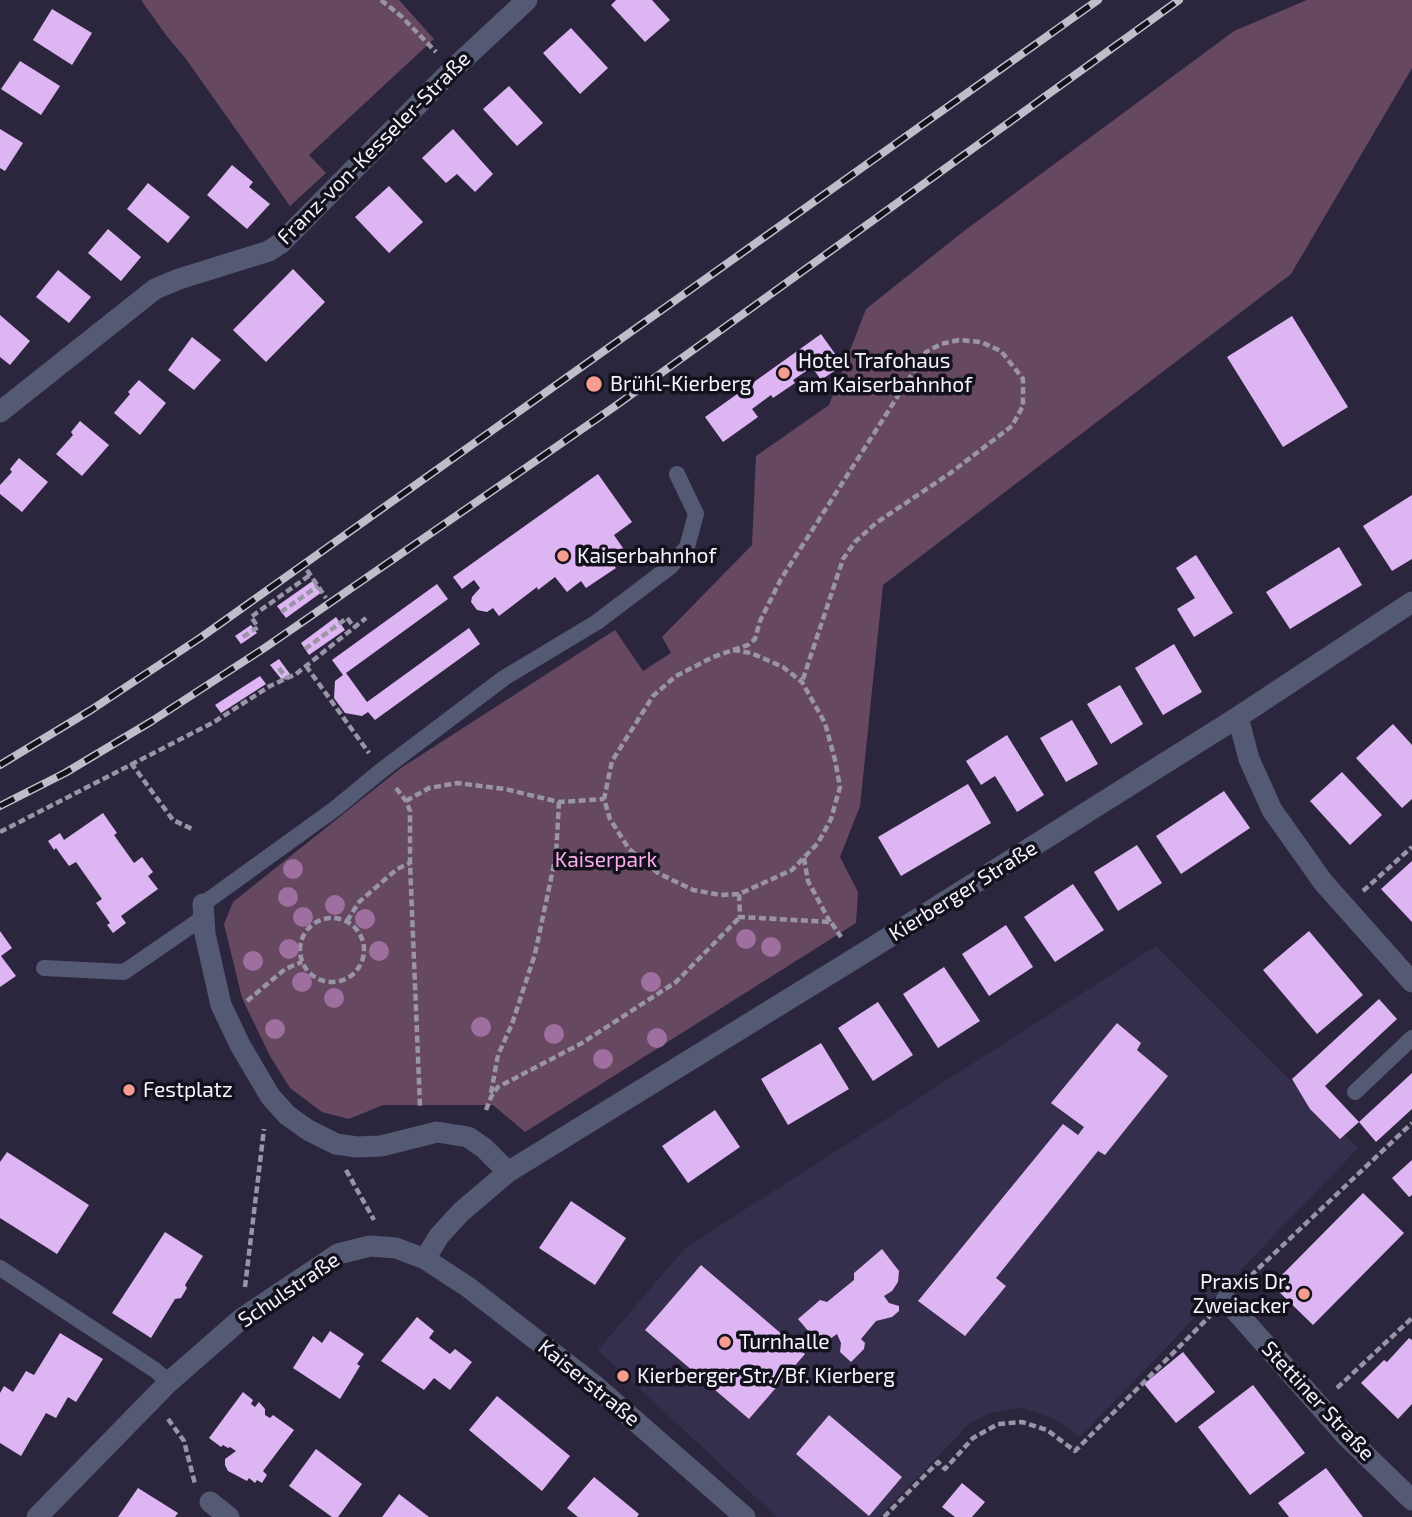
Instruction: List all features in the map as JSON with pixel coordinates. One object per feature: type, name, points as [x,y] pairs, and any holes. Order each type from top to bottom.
[{"type":"street","name":"Franz-von-Kesseler-Straße","points":[[0,412],[155,289],[269,251],[281,243],[453,69],[527,0]]},
{"type":"street","name":"Kierberger Straße","points":[[425,1259],[439,1236],[461,1212],[508,1172],[862,954],[1238,717],[1412,602]]},
{"type":"street","points":[[1238,717],[1249,759],[1272,810],[1323,882],[1412,982]]},
{"type":"street","points":[[204,911],[205,934],[221,1005],[240,1045],[270,1096],[287,1115],[308,1130],[336,1144],[357,1147],[381,1146],[437,1132],[468,1138],[484,1148],[508,1172]]},
{"type":"street","name":"Schulstraße","points":[[37,1517],[169,1382],[241,1319],[338,1254],[370,1246],[388,1247],[425,1259]]},
{"type":"street","name":"Kaiserstraße","points":[[425,1259],[468,1287],[593,1384],[745,1517]]},
{"type":"street","name":"Stettiner Straße","points":[[1226,1300],[1346,1436],[1412,1500]]},
{"type":"street","points":[[210,1502],[229,1517]]},
{"type":"lane","points":[[44,968],[124,972],[504,678],[597,622],[671,566],[687,547],[696,514],[677,474]]},
{"type":"lane","points":[[1355,1092],[1412,1038]]},
{"type":"lane","points":[[0,1268],[155,1370],[169,1382]]},
{"type":"path","points":[[381,0],[401,16],[453,69]]},
{"type":"path","points":[[733,650],[751,653],[783,667],[802,682],[825,723],[840,787],[831,818],[818,843],[792,870],[739,894],[721,895],[692,890],[658,873],[629,849],[610,819],[604,799],[611,761],[653,696],[676,676],[713,657],[733,650],[748,645],[755,639],[760,621],[781,579],[926,352],[940,344],[959,340],[981,342],[1001,351],[1023,379],[1023,406],[1012,426],[876,523],[855,542],[843,559],[802,682]]},
{"type":"path","points":[[307,570],[326,598]]},
{"type":"path","points":[[243,637],[258,627],[251,617],[310,576]]},
{"type":"path","points":[[281,612],[318,586]]},
{"type":"path","points":[[305,649],[347,618],[355,627]]},
{"type":"path","points":[[0,832],[214,722],[306,666],[366,618]]},
{"type":"path","points":[[306,666],[355,735]]},
{"type":"path","points":[[279,668],[287,679]]},
{"type":"path","points":[[131,763],[173,820],[192,829]]},
{"type":"path","points":[[420,1106],[410,811],[407,801],[429,788],[457,783],[505,789],[559,803],[604,799]]},
{"type":"path","points":[[486,1110],[491,1097],[498,1055],[512,1024],[536,954],[556,855],[559,803]]},
{"type":"path","points":[[1345,907],[1412,847]]},
{"type":"path","points":[[804,858],[808,881],[831,922],[844,940],[862,954]]},
{"type":"path","points":[[346,921],[359,902],[397,869],[410,863]]},
{"type":"path","points":[[491,1097],[498,1087],[512,1078],[582,1043],[676,982],[740,917],[739,894]]},
{"type":"path","points":[[740,917],[831,922]]},
{"type":"path","points":[[327,918],[346,921],[361,937],[364,948],[357,969],[349,977],[327,981],[308,971],[302,962],[300,942],[310,926],[327,918]]},
{"type":"path","points":[[238,1009],[285,969],[302,962]]},
{"type":"path","points":[[241,1319],[270,1096]]},
{"type":"path","points":[[884,1517],[938,1462],[945,1469],[973,1438],[998,1424],[1022,1422],[1047,1430],[1075,1451],[1226,1300],[1412,1123]]},
{"type":"path","points":[[336,1144],[338,1157],[388,1247]]},
{"type":"path","points":[[1319,1405],[1412,1318]]},
{"type":"path","points":[[149,1404],[172,1421],[184,1441],[195,1484],[210,1502]]},
{"type":"shaded area","points":[[1156,946],[1358,1148],[1080,1437],[1053,1418],[1021,1408],[993,1412],[970,1423],[879,1517],[777,1517],[598,1350],[685,1248]]},
{"type":"green space","points":[[141,0],[399,0],[434,39],[309,155],[326,173],[290,206]]},
{"type":"green space","name":"Kaiserpark","points":[[1307,0],[1412,0],[1412,68],[1291,274],[883,585],[860,806],[840,857],[858,892],[856,923],[525,1132],[493,1105],[383,1105],[349,1119],[322,1112],[290,1088],[270,1056],[242,998],[224,924],[233,902],[401,768],[615,630],[643,671],[671,653],[662,637],[752,545],[756,456],[829,405],[866,309],[964,231],[1234,31]]},
{"type":"building","points":[[616,0],[652,0],[670,20],[645,42],[611,5]]},
{"type":"building","points":[[52,9],[92,33],[72,65],[33,40]]},
{"type":"building","points":[[571,28],[608,68],[580,94],[543,53]]},
{"type":"building","points":[[20,61],[60,86],[41,115],[1,89]]},
{"type":"building","points":[[509,86],[543,123],[517,146],[483,109]]},
{"type":"building","points":[[0,129],[23,143],[5,171],[0,168]]},
{"type":"building","points":[[453,129],[493,174],[475,192],[457,174],[446,183],[422,158]]},
{"type":"building","points":[[232,165],[253,182],[249,187],[270,204],[247,229],[207,195]]},
{"type":"building","points":[[148,183],[190,217],[168,243],[127,209]]},
{"type":"building","points":[[389,186],[423,222],[389,253],[355,217]]},
{"type":"building","points":[[108,229],[141,257],[121,281],[88,253]]},
{"type":"building","points":[[293,269],[325,302],[266,362],[233,330]]},
{"type":"building","points":[[58,270],[91,297],[69,323],[36,297]]},
{"type":"building","points":[[0,315],[30,341],[10,365],[0,357]]},
{"type":"building","points":[[1292,316],[1348,407],[1283,447],[1227,357]]},
{"type":"building","name":"Hotel Trafohaus am Kaiserbahnhof","points":[[821,334],[843,365],[821,380],[812,367],[793,380],[795,383],[773,398],[771,395],[752,409],[758,417],[723,442],[705,417]]},
{"type":"building","points":[[192,337],[221,360],[194,390],[168,370]]},
{"type":"building","points":[[139,380],[166,403],[140,435],[114,413]]},
{"type":"building","points":[[80,421],[109,445],[82,476],[56,454],[73,435],[71,432]]},
{"type":"building","points":[[19,458],[48,482],[22,512],[0,494],[0,485],[12,472],[10,469]]},
{"type":"building","name":"Kaiserbahnhof","points":[[598,474],[632,522],[614,535],[625,551],[610,561],[616,568],[586,588],[581,581],[567,592],[555,577],[499,616],[493,608],[487,612],[477,610],[471,602],[480,588],[474,580],[462,589],[453,577]]},
{"type":"building","points":[[1412,495],[1412,559],[1392,571],[1363,526]]},
{"type":"building","points":[[1339,547],[1362,585],[1290,629],[1266,592]]},
{"type":"building","points":[[1196,555],[1233,613],[1194,637],[1177,609],[1195,598],[1176,568]]},
{"type":"building","points":[[314,580],[322,592],[286,618],[277,606]]},
{"type":"building","points":[[437,584],[448,599],[346,673],[367,702],[469,628],[480,644],[375,720],[368,712],[362,716],[345,713],[334,698],[335,681],[343,675],[332,660]]},
{"type":"building","points":[[336,617],[345,630],[309,655],[301,643]]},
{"type":"building","points":[[251,625],[257,633],[241,644],[235,636]]},
{"type":"building","points":[[1174,644],[1202,692],[1163,715],[1135,668]]},
{"type":"building","points":[[279,659],[290,674],[282,680],[270,665]]},
{"type":"building","points":[[260,676],[266,684],[221,713],[215,705]]},
{"type":"building","points":[[1120,685],[1143,724],[1111,744],[1087,704]]},
{"type":"building","points":[[1072,720],[1098,764],[1066,782],[1040,738]]},
{"type":"building","points":[[1393,724],[1412,745],[1412,799],[1402,808],[1356,758]]},
{"type":"building","points":[[1007,735],[1044,795],[1017,812],[995,776],[981,785],[966,761]]},
{"type":"building","points":[[1342,772],[1382,815],[1350,845],[1310,801]]},
{"type":"building","points":[[968,784],[991,823],[901,876],[878,837]]},
{"type":"building","points":[[1224,791],[1250,828],[1181,874],[1156,836]]},
{"type":"building","points":[[103,813],[117,833],[114,835],[134,863],[142,857],[153,872],[148,876],[158,889],[121,916],[126,923],[113,933],[107,925],[110,923],[96,903],[102,899],[76,862],[69,866],[48,841],[60,833],[64,840]]},
{"type":"building","points":[[1137,845],[1162,883],[1118,911],[1094,872]]},
{"type":"building","points":[[1412,861],[1412,922],[1381,889]]},
{"type":"building","points":[[1073,884],[1104,930],[1055,962],[1024,917]]},
{"type":"building","points":[[1006,925],[1033,967],[989,996],[962,954]]},
{"type":"building","points":[[0,931],[12,948],[1,956],[16,976],[0,987]]},
{"type":"building","points":[[1309,931],[1363,995],[1317,1034],[1263,970]]},
{"type":"building","points":[[944,967],[980,1021],[938,1048],[903,994]]},
{"type":"building","points":[[1379,999],[1397,1019],[1325,1086],[1359,1122],[1340,1139],[1310,1109],[1292,1079]]},
{"type":"building","points":[[878,1002],[913,1055],[873,1081],[838,1028]]},
{"type":"building","points":[[1117,1023],[1141,1043],[1137,1050],[1168,1076],[1105,1155],[1098,1151],[996,1278],[1006,1286],[965,1336],[918,1301],[1063,1124],[1078,1135],[1084,1127],[1051,1103]]},
{"type":"building","points":[[821,1043],[849,1089],[788,1125],[761,1079]]},
{"type":"building","points":[[1412,1073],[1412,1109],[1376,1142],[1359,1122]]},
{"type":"building","points":[[715,1110],[740,1147],[688,1183],[662,1146]]},
{"type":"building","points":[[7,1152],[89,1205],[57,1254],[0,1218],[0,1162]]},
{"type":"building","points":[[1412,1160],[1412,1195],[1409,1197],[1392,1178]]},
{"type":"building","points":[[1363,1193],[1404,1233],[1313,1325],[1272,1285]]},
{"type":"building","points":[[571,1201],[626,1238],[595,1285],[539,1248]]},
{"type":"building","points":[[165,1232],[203,1256],[185,1285],[187,1288],[181,1298],[175,1299],[151,1338],[112,1313]]},
{"type":"building","points":[[882,1249],[899,1271],[898,1282],[892,1291],[884,1296],[889,1303],[899,1306],[899,1311],[892,1317],[876,1321],[861,1339],[865,1343],[864,1349],[851,1362],[840,1352],[841,1343],[837,1334],[827,1341],[815,1339],[798,1319],[820,1300],[827,1302],[854,1280],[854,1273]]},
{"type":"building","name":"Turnhalle","points":[[701,1265],[805,1354],[749,1419],[645,1330]]},
{"type":"building","points":[[417,1317],[434,1331],[429,1338],[450,1354],[455,1349],[472,1362],[450,1390],[434,1378],[424,1390],[381,1361]]},
{"type":"building","points":[[330,1331],[364,1354],[357,1364],[360,1366],[340,1399],[293,1368],[313,1336],[322,1343]]},
{"type":"building","points":[[60,1333],[103,1359],[76,1402],[68,1397],[56,1418],[46,1413],[21,1456],[0,1443],[0,1393],[4,1386],[13,1392],[26,1371],[34,1375]]},
{"type":"building","points":[[1409,1338],[1412,1340],[1412,1404],[1398,1419],[1361,1383],[1384,1360],[1387,1362]]},
{"type":"building","points":[[1183,1352],[1215,1392],[1176,1423],[1144,1384]]},
{"type":"building","points":[[1253,1385],[1305,1453],[1250,1495],[1198,1427]]},
{"type":"building","points":[[243,1392],[253,1400],[251,1404],[255,1407],[259,1402],[265,1409],[265,1415],[270,1418],[273,1415],[294,1430],[263,1471],[267,1475],[262,1483],[257,1480],[255,1483],[249,1478],[247,1481],[228,1471],[225,1459],[236,1451],[223,1445],[221,1447],[209,1438]]},
{"type":"building","points":[[497,1396],[570,1456],[542,1491],[469,1430]]},
{"type":"building","points":[[829,1415],[902,1477],[869,1516],[796,1454]]},
{"type":"building","points":[[316,1449],[362,1484],[338,1517],[332,1517],[289,1486]]},
{"type":"building","points":[[1326,1468],[1363,1517],[1289,1517],[1278,1503]]},
{"type":"building","points":[[594,1477],[639,1514],[637,1517],[578,1517],[567,1508]]},
{"type":"building","points":[[962,1483],[985,1502],[972,1517],[955,1517],[942,1507]]},
{"type":"building","points":[[138,1488],[178,1513],[175,1517],[118,1517]]},
{"type":"building","points":[[399,1494],[429,1517],[382,1517]]},
{"type":"railway","points":[[0,765],[91,710],[200,638],[1098,0]]},
{"type":"railway","points":[[0,806],[65,773],[152,721],[266,647],[614,407],[1179,0]]},
{"type":"place","name":"Hotel Trafohaus am Kaiserbahnhof","points":[[784,373]]},
{"type":"place","name":"Brühl-Kierberg","points":[[594,384]]},
{"type":"place","name":"Kaiserbahnhof","points":[[563,556]]},
{"type":"place","name":"Festplatz","points":[[129,1090]]},
{"type":"place","name":"Praxis Dr. Zweiacker","points":[[1304,1294]]},
{"type":"place","name":"Turnhalle","points":[[725,1342]]},
{"type":"place","name":"Kierberger Str./Bf. Kierberg","points":[[623,1376]]}]
